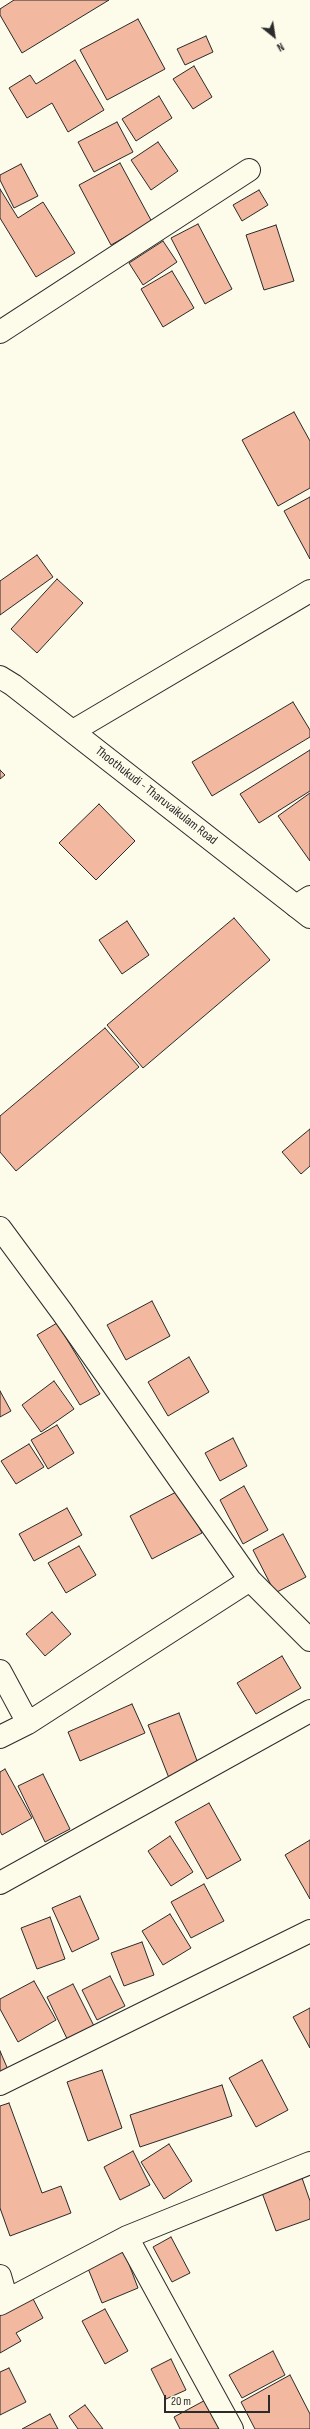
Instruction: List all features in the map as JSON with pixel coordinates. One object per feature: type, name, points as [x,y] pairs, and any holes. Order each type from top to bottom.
[{"type":"street","points":[[0,332],[249,170]]},
{"type":"street","points":[[73,731],[310,591]]},
{"type":"street","name":"Thoothukudi - Tharuvaikulam Road","points":[[0,678],[73,731],[305,907]]},
{"type":"street","points":[[0,1228],[62,1312],[250,1580],[310,1640]]},
{"type":"street","points":[[0,1737],[28,1723],[250,1580]]},
{"type":"street","points":[[0,1671],[28,1723]]},
{"type":"street","points":[[0,1883],[310,1711]]},
{"type":"street","points":[[0,2084],[310,1931]]},
{"type":"street","points":[[0,2276],[4,2302],[127,2237],[310,2163]]},
{"type":"street","points":[[127,2237],[232,2429]]},
{"type":"building","points":[[14,0],[109,0],[22,53],[0,15],[0,9]]},
{"type":"building","points":[[138,19],[165,69],[107,100],[80,50]]},
{"type":"building","points":[[206,36],[213,52],[185,65],[177,49]]},
{"type":"building","points":[[75,60],[104,110],[68,132],[52,103],[27,118],[9,88],[30,75],[36,84]]},
{"type":"building","points":[[194,66],[212,97],[193,109],[173,79]]},
{"type":"building","points":[[159,96],[172,118],[136,141],[122,119]]},
{"type":"building","points":[[117,122],[133,152],[94,172],[78,142]]},
{"type":"building","points":[[158,142],[178,171],[151,190],[131,160]]},
{"type":"building","points":[[120,163],[152,222],[111,245],[79,185]]},
{"type":"building","points":[[21,164],[38,196],[14,208],[0,180],[0,175]]},
{"type":"building","points":[[0,189],[18,218],[43,202],[75,253],[36,277],[0,218]]},
{"type":"building","points":[[259,190],[268,205],[242,221],[233,205]]},
{"type":"building","points":[[198,224],[232,289],[205,304],[171,238]]},
{"type":"building","points":[[276,225],[294,281],[264,290],[246,235]]},
{"type":"building","points":[[163,241],[177,262],[143,285],[129,263]]},
{"type":"building","points":[[172,271],[194,308],[163,327],[141,289]]},
{"type":"building","points":[[294,412],[310,441],[310,488],[278,506],[242,440]]},
{"type":"building","points":[[310,497],[310,559],[284,511]]},
{"type":"building","points":[[37,555],[53,577],[0,615],[0,581]]},
{"type":"building","points":[[57,579],[83,603],[37,653],[11,629]]},
{"type":"building","points":[[293,702],[310,730],[310,737],[212,796],[192,762]]},
{"type":"building","points":[[310,750],[310,791],[259,823],[240,794]]},
{"type":"building","points":[[0,770],[5,775],[0,779]]},
{"type":"building","points":[[310,793],[310,861],[278,816]]},
{"type":"building","points":[[99,804],[135,841],[96,880],[59,843]]},
{"type":"building","points":[[234,918],[270,960],[143,1068],[107,1025]]},
{"type":"building","points":[[127,921],[149,955],[122,974],[99,940]]},
{"type":"building","points":[[105,1028],[139,1067],[16,1171],[0,1152],[0,1116]]},
{"type":"building","points":[[310,1129],[310,1166],[301,1174],[282,1152]]},
{"type":"building","points":[[152,1301],[170,1336],[126,1360],[107,1325]]},
{"type":"building","points":[[57,1323],[100,1394],[80,1405],[37,1335]]},
{"type":"building","points":[[189,1357],[209,1392],[168,1416],[148,1382]]},
{"type":"building","points":[[54,1381],[74,1409],[41,1432],[22,1405]]},
{"type":"building","points":[[0,1391],[11,1411],[0,1417]]},
{"type":"building","points":[[57,1425],[74,1453],[48,1469],[31,1440]]},
{"type":"building","points":[[233,1438],[247,1466],[220,1481],[205,1453]]},
{"type":"building","points":[[29,1444],[44,1467],[16,1484],[1,1461]]},
{"type":"building","points":[[244,1486],[268,1530],[243,1544],[220,1500]]},
{"type":"building","points":[[180,1490],[202,1533],[152,1559],[130,1516]]},
{"type":"building","points":[[67,1508],[82,1535],[34,1561],[19,1534]]},
{"type":"building","points":[[283,1534],[306,1577],[275,1593],[253,1550]]},
{"type":"building","points":[[79,1546],[96,1575],[66,1593],[48,1563]]},
{"type":"building","points":[[52,1612],[71,1634],[45,1656],[26,1634]]},
{"type":"building","points":[[282,1656],[301,1688],[256,1714],[237,1683]]},
{"type":"building","points":[[132,1704],[145,1733],[80,1761],[68,1732]]},
{"type":"building","points":[[179,1713],[199,1766],[169,1778],[148,1725]]},
{"type":"building","points":[[5,1769],[32,1818],[2,1835],[0,1831],[0,1772]]},
{"type":"building","points":[[43,1774],[70,1829],[45,1842],[18,1786]]},
{"type":"building","points":[[209,1803],[241,1860],[207,1879],[175,1822]]},
{"type":"building","points":[[170,1836],[193,1872],[171,1886],[148,1851]]},
{"type":"building","points":[[310,1840],[310,1899],[285,1855]]},
{"type":"building","points":[[204,1884],[224,1921],[191,1938],[171,1902]]},
{"type":"building","points":[[80,1896],[99,1939],[72,1952],[52,1908]]},
{"type":"building","points":[[170,1914],[191,1948],[163,1965],[142,1931]]},
{"type":"building","points":[[50,1917],[65,1959],[37,1969],[21,1928]]},
{"type":"building","points":[[142,1942],[154,1975],[124,1986],[111,1953]]},
{"type":"building","points":[[110,1976],[125,2006],[97,2020],[82,1990]]},
{"type":"building","points":[[34,1981],[56,2020],[18,2042],[0,2009],[0,1999]]},
{"type":"building","points":[[73,1984],[98,2034],[71,2047],[47,1997]]},
{"type":"building","points":[[310,2008],[310,2048],[293,2017]]},
{"type":"building","points":[[0,2051],[9,2072],[0,2076]]},
{"type":"building","points":[[262,2060],[288,2110],[256,2127],[229,2078]]},
{"type":"building","points":[[102,2070],[122,2128],[88,2141],[67,2082]]},
{"type":"building","points":[[222,2085],[232,2116],[140,2147],[130,2115]]},
{"type":"building","points":[[9,2103],[42,2193],[61,2186],[71,2213],[10,2236],[0,2208],[0,2106]]},
{"type":"building","points":[[169,2144],[192,2181],[164,2199],[141,2162]]},
{"type":"building","points":[[133,2151],[150,2185],[120,2200],[104,2167]]},
{"type":"building","points":[[301,2175],[310,2201],[310,2219],[276,2231],[261,2190]]},
{"type":"building","points":[[171,2237],[190,2273],[172,2282],[153,2247]]},
{"type":"building","points":[[124,2251],[138,2288],[102,2303],[87,2266]]},
{"type":"building","points":[[31,2295],[43,2318],[16,2333],[21,2341],[0,2353],[0,2312]]},
{"type":"building","points":[[105,2309],[128,2351],[105,2364],[82,2321]]},
{"type":"building","points":[[273,2351],[285,2375],[242,2398],[229,2375]]},
{"type":"building","points":[[171,2359],[186,2390],[166,2399],[151,2369]]},
{"type":"building","points":[[9,2368],[26,2402],[0,2415],[0,2372]]},
{"type":"building","points":[[290,2375],[310,2414],[310,2429],[255,2429],[241,2402]]},
{"type":"building","points":[[211,2397],[227,2429],[180,2429],[174,2417]]},
{"type":"building","points":[[85,2405],[103,2429],[78,2429],[69,2416]]},
{"type":"building","points":[[50,2414],[58,2429],[22,2429]]}]
